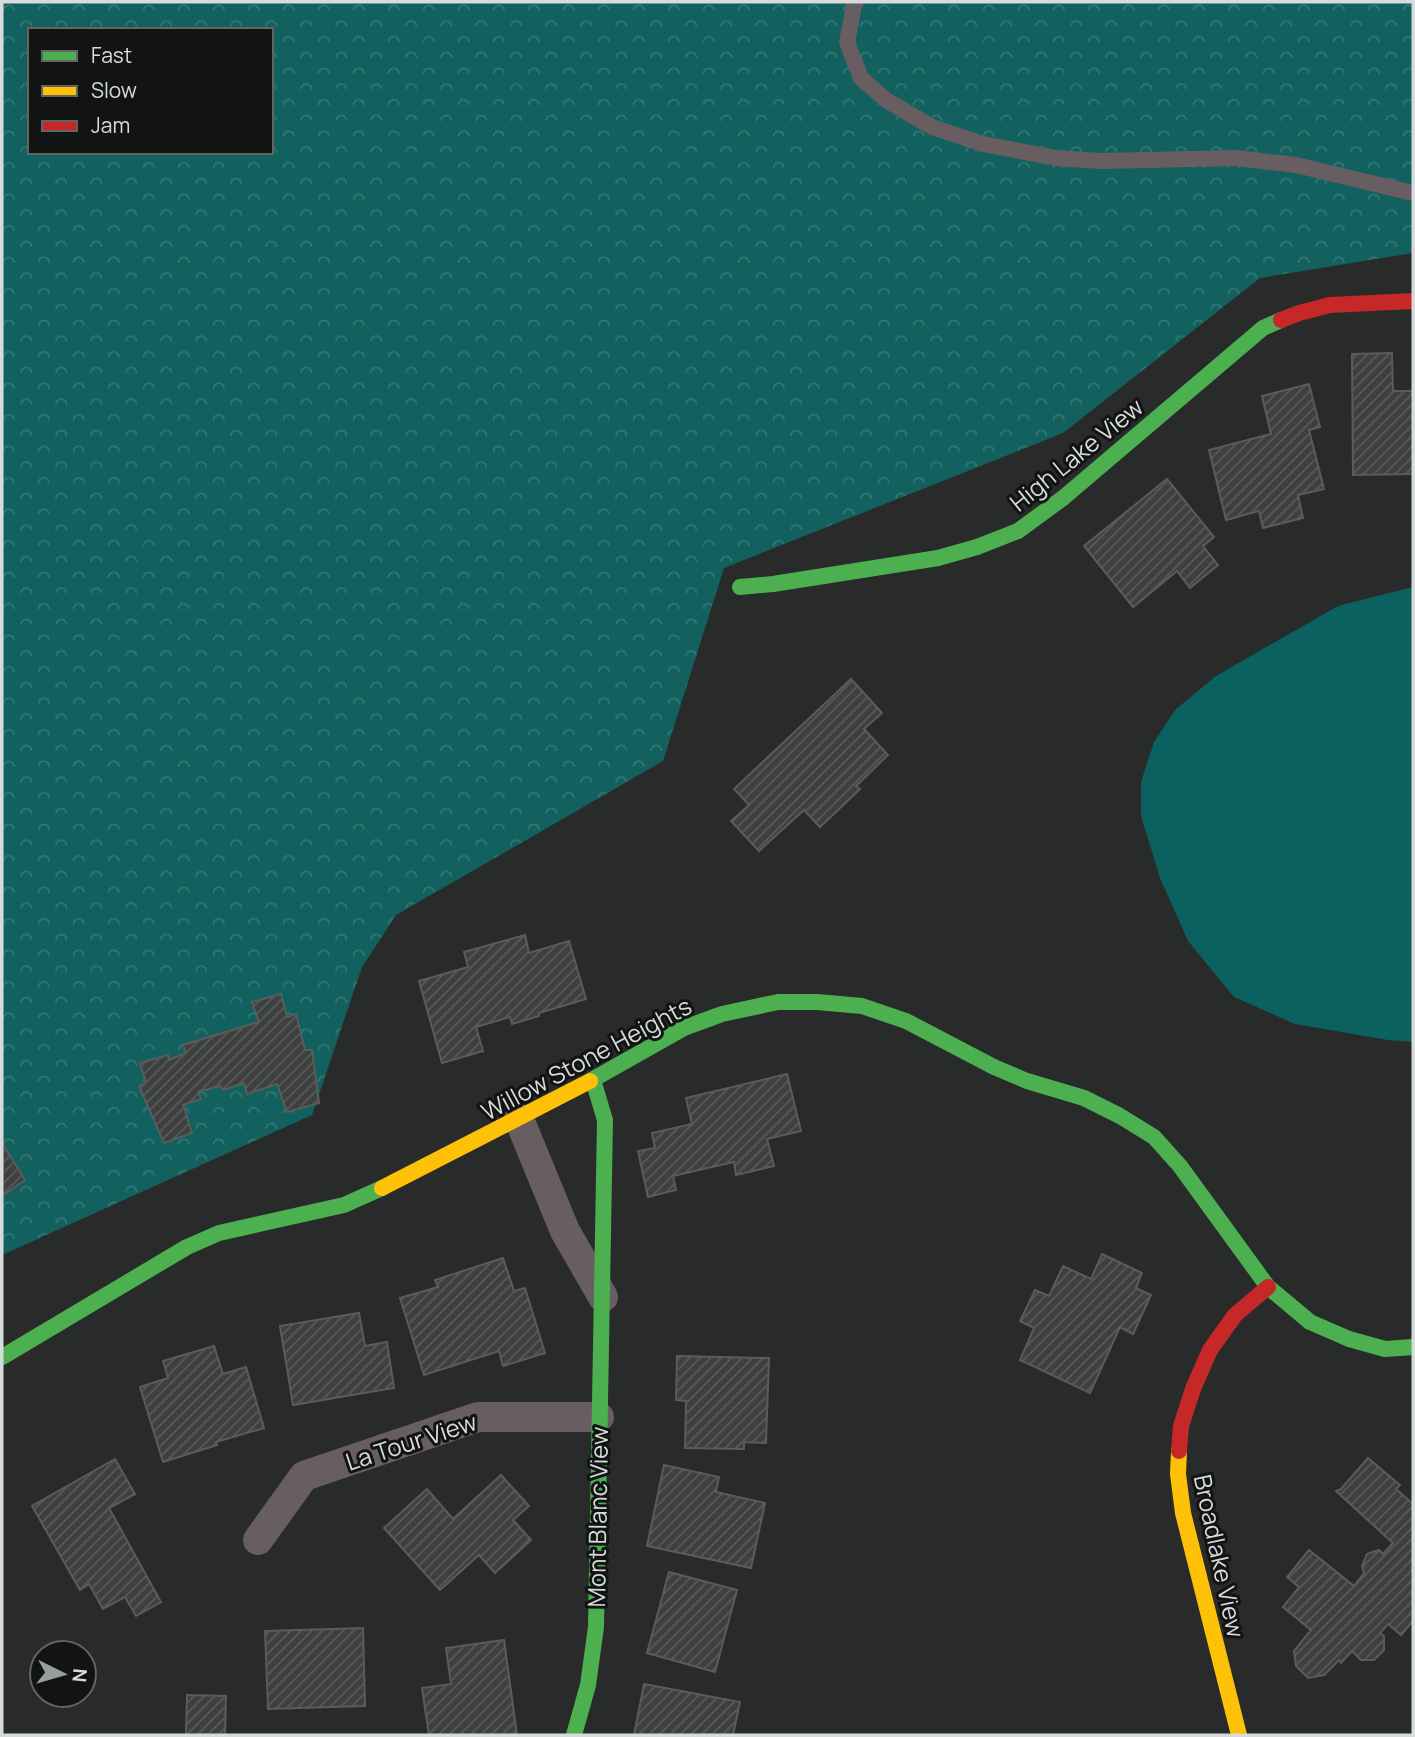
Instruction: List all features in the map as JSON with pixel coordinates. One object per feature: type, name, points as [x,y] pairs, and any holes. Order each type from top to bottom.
[{"type":"street","name":"High Lake View","points":[[740,587],[938,558],[1018,531],[1063,498],[1264,328],[1299,313],[1330,305],[1413,301]]},
{"type":"street","name":"Willow Stone Heights","points":[[2,1357],[187,1247],[219,1233],[344,1205],[390,1185],[519,1119],[684,1028],[722,1014],[778,1002],[862,1006],[906,1021],[1005,1072],[1084,1098],[1120,1116],[1154,1138],[1180,1166],[1268,1287],[1310,1322],[1349,1339],[1385,1349],[1413,1347]]},
{"type":"street","name":"Mont Blanc View","points":[[574,1735],[588,1685],[596,1627],[605,1121],[593,1080]]},
{"type":"street","points":[[519,1119],[565,1231],[603,1297]]},
{"type":"street","name":"Broadlake View","points":[[1239,1735],[1183,1513],[1178,1474],[1179,1450],[1181,1426],[1210,1350],[1235,1315],[1268,1287]]},
{"type":"street","name":"La Tour View","points":[[258,1540],[304,1476],[478,1417],[598,1417]]},
{"type":"lane","points":[[856,2],[847,42],[861,78],[886,100],[932,127],[984,144],[1056,158],[1102,161],[1236,158],[1296,165],[1413,193]]},
{"type":"green space","points":[[2,2],[1413,2],[1413,253],[1260,278],[1063,433],[724,568],[663,761],[396,915],[362,967],[312,1115],[2,1255]]},
{"type":"shaded area","points":[[1413,587],[1413,1042],[1295,1024],[1234,997],[1188,941],[1160,878],[1141,816],[1141,782],[1154,742],[1175,710],[1216,676],[1338,606]]},
{"type":"building","points":[[1392,353],[1393,391],[1413,391],[1413,474],[1353,475],[1352,354]]},
{"type":"building","points":[[1309,384],[1320,427],[1309,430],[1324,489],[1298,495],[1303,518],[1263,528],[1259,511],[1226,520],[1209,450],[1271,434],[1262,396]]},
{"type":"building","points":[[1167,479],[1214,537],[1203,546],[1218,565],[1190,588],[1177,571],[1133,607],[1084,546]]},
{"type":"building","points":[[851,679],[882,713],[864,729],[888,755],[856,786],[860,789],[820,827],[804,810],[759,851],[731,821],[749,805],[734,789]]},
{"type":"building","points":[[525,935],[529,953],[569,941],[586,999],[512,1024],[510,1017],[476,1027],[483,1051],[442,1063],[419,981],[468,967],[464,952]]},
{"type":"building","points":[[281,994],[287,1017],[296,1014],[305,1050],[312,1050],[319,1103],[287,1112],[277,1084],[247,1094],[244,1083],[223,1090],[220,1086],[198,1092],[201,1099],[183,1105],[192,1133],[164,1143],[139,1086],[146,1083],[140,1063],[168,1055],[169,1060],[186,1053],[183,1045],[259,1022],[252,1002]]},
{"type":"building","points":[[787,1074],[801,1131],[767,1139],[774,1166],[736,1175],[734,1162],[673,1176],[676,1190],[648,1197],[638,1151],[655,1148],[652,1133],[692,1124],[686,1098]]},
{"type":"building","points":[[2,1143],[25,1180],[2,1196]]},
{"type":"building","points":[[1102,1254],[1142,1273],[1136,1288],[1151,1295],[1133,1334],[1120,1327],[1090,1393],[1020,1360],[1034,1328],[1020,1321],[1035,1290],[1049,1296],[1063,1266],[1091,1279]]},
{"type":"building","points":[[503,1258],[514,1291],[525,1288],[545,1353],[503,1366],[499,1351],[424,1375],[400,1298],[438,1287],[435,1280]]},
{"type":"building","points":[[359,1313],[365,1346],[387,1342],[394,1388],[293,1405],[280,1326]]},
{"type":"building","points":[[214,1346],[223,1374],[246,1367],[264,1428],[163,1462],[140,1387],[168,1378],[163,1361]]},
{"type":"building","points":[[677,1356],[769,1358],[766,1443],[744,1442],[744,1449],[685,1448],[686,1401],[676,1400]]},
{"type":"building","points":[[1368,1458],[1400,1485],[1396,1489],[1413,1504],[1413,1623],[1401,1635],[1388,1624],[1380,1633],[1384,1636],[1384,1650],[1374,1660],[1361,1660],[1352,1651],[1324,1675],[1308,1678],[1296,1666],[1294,1651],[1311,1630],[1283,1607],[1299,1587],[1287,1577],[1309,1550],[1354,1586],[1364,1573],[1362,1566],[1367,1554],[1379,1550],[1383,1554],[1393,1543],[1336,1491],[1341,1489]]},
{"type":"building","points":[[115,1459],[135,1494],[109,1508],[161,1602],[136,1616],[125,1597],[103,1609],[89,1584],[80,1590],[32,1506]]},
{"type":"building","points":[[664,1465],[719,1477],[716,1492],[765,1503],[751,1568],[647,1546]]},
{"type":"building","points":[[501,1475],[529,1506],[513,1520],[531,1540],[495,1573],[479,1555],[440,1590],[384,1528],[427,1489],[453,1519]]},
{"type":"building","points":[[669,1572],[737,1590],[715,1672],[647,1653]]},
{"type":"building","points":[[363,1628],[365,1706],[268,1709],[265,1631]]},
{"type":"building","points":[[504,1640],[517,1735],[429,1735],[422,1688],[451,1684],[446,1648]]},
{"type":"building","points":[[644,1684],[740,1702],[733,1735],[634,1735]]},
{"type":"building","points":[[187,1695],[226,1696],[225,1735],[186,1735]]},
{"type":"traffic: fast","points":[[740,587],[938,558],[1018,531],[1063,498],[1263,328],[1281,320]]},
{"type":"traffic: fast","points":[[590,1081],[684,1028],[722,1014],[778,1002],[862,1006],[906,1021],[994,1067],[1027,1081],[1084,1098],[1154,1137],[1180,1166],[1268,1287],[1310,1322],[1349,1339],[1385,1349],[1413,1347]]},
{"type":"traffic: fast","points":[[574,1735],[588,1685],[596,1627],[605,1120],[593,1080]]},
{"type":"traffic: fast","points":[[2,1357],[187,1247],[219,1233],[344,1205],[382,1188]]},
{"type":"traffic: slow","points":[[382,1188],[590,1081]]},
{"type":"traffic: slow","points":[[1179,1451],[1178,1474],[1183,1513],[1239,1735]]},
{"type":"traffic: jam","points":[[1281,320],[1330,305],[1413,301]]},
{"type":"traffic: jam","points":[[1179,1451],[1181,1426],[1210,1350],[1235,1315],[1268,1287]]}]
